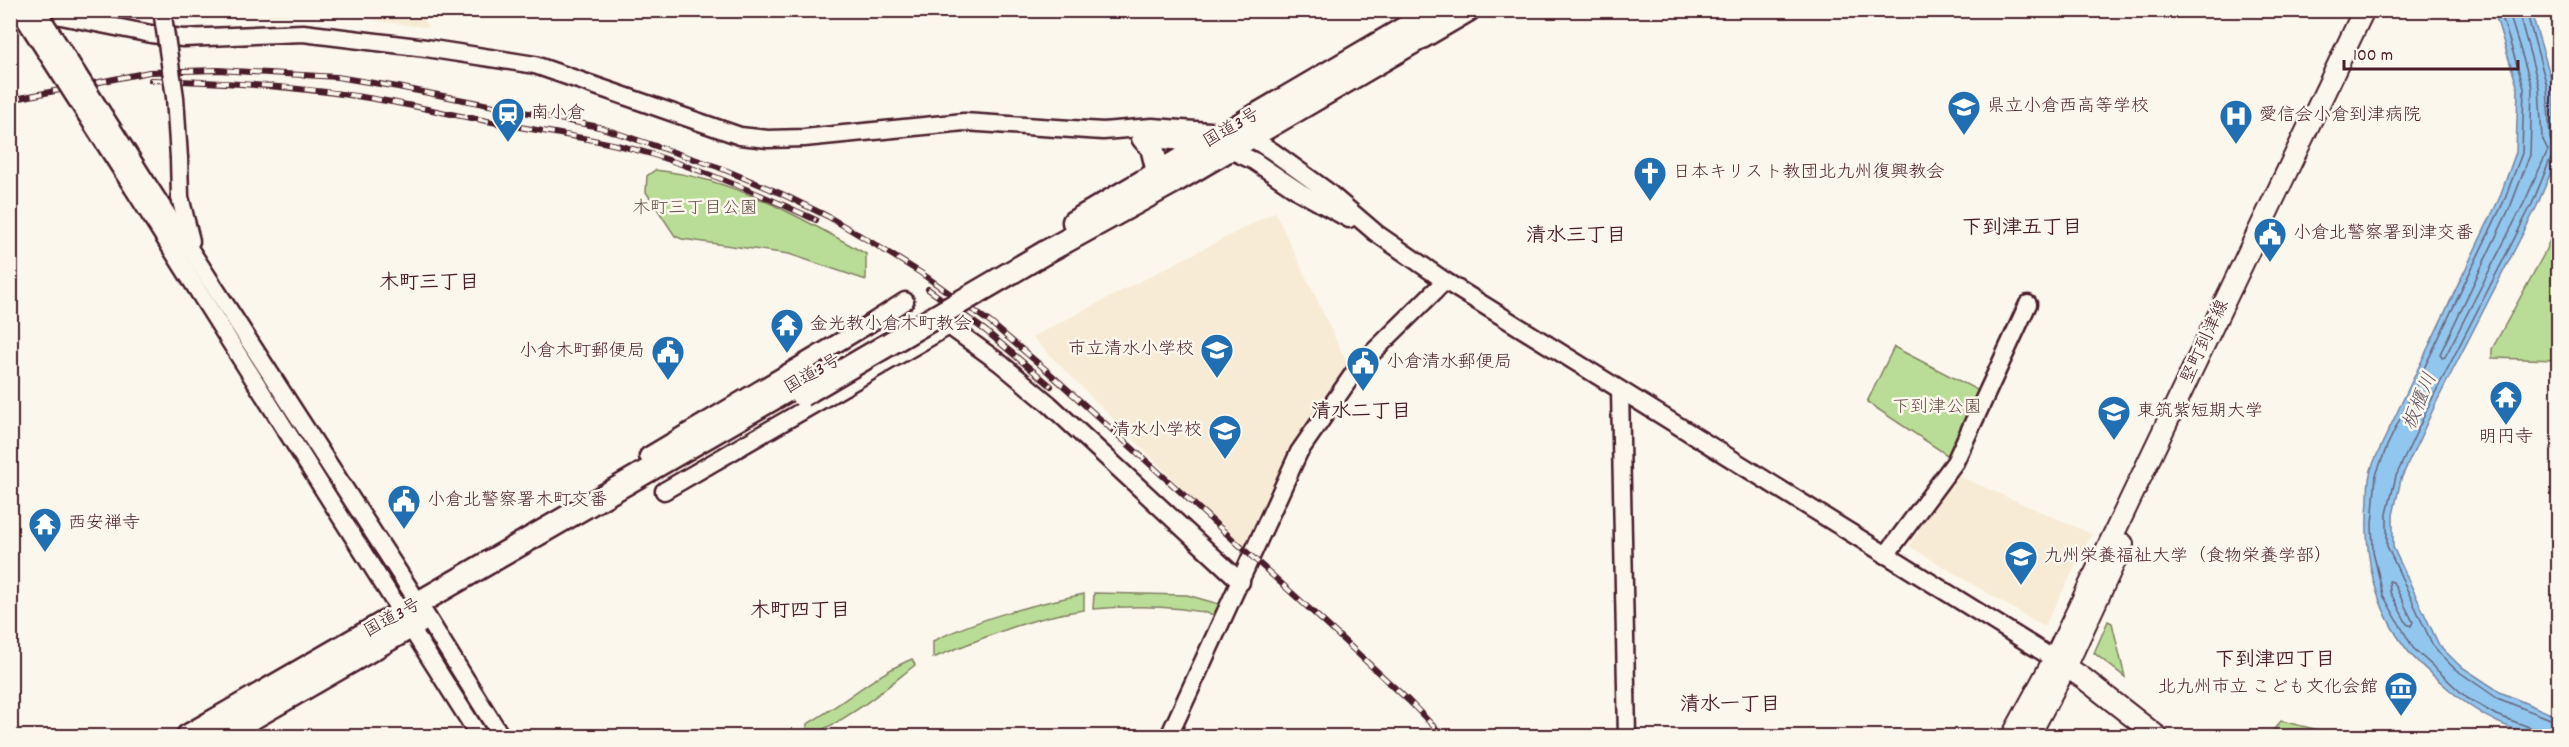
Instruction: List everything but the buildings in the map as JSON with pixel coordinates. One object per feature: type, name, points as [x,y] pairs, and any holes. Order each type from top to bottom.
[{"type":"highway","name":"国道3号","points":[[1043,248],[1158,172],[1207,143],[1250,137],[1268,118],[1436,10]]},
{"type":"highway","name":"国道3号","points":[[221,736],[415,616],[800,389],[1228,140],[1468,10]]},
{"type":"highway","points":[[1144,139],[1152,147],[1158,172]]},
{"type":"highway","name":"国道3号","points":[[188,736],[323,657],[415,616]]},
{"type":"main road","name":"堅町到津線","points":[[2029,736],[2060,663],[2364,10]]},
{"type":"main road","name":"堅町到津線","points":[[2012,736],[2060,663],[2376,10]]},
{"type":"main road","points":[[2060,663],[2142,729],[2157,736]]},
{"type":"street","points":[[20,10],[139,184],[415,616],[501,736]]},
{"type":"street","points":[[31,10],[151,34],[183,38],[303,33],[426,48],[535,65],[740,136],[768,139],[804,138],[964,122],[1103,131],[1144,139],[1207,143]]},
{"type":"street","points":[[37,10],[139,184],[197,259],[415,616],[479,736]]},
{"type":"street","points":[[162,10],[175,97],[180,197],[197,259]]},
{"type":"street","points":[[1268,118],[1268,137],[1272,151]]},
{"type":"street","points":[[1103,131],[1152,127],[1228,140],[1254,161],[1316,201],[1376,233]]},
{"type":"street","points":[[1250,137],[1327,191],[1376,233],[1445,281],[2060,663]]},
{"type":"street","points":[[1250,137],[1256,149],[1294,177],[1316,201]]},
{"type":"street","points":[[1169,736],[1299,452],[1358,367],[1445,281]]},
{"type":"street","points":[[648,456],[905,301]]},
{"type":"street","points":[[1886,555],[1955,462],[2028,304]]},
{"type":"street","points":[[664,491],[949,326],[1000,363],[1049,404],[1241,582]]},
{"type":"street","points":[[1620,390],[1627,736]]},
{"type":"shaded area","points":[[207,11],[419,11],[429,28],[324,13],[209,18]]},
{"type":"shaded area","name":"清水小学校","points":[[1275,212],[1349,367],[1245,552],[1032,337]]},
{"type":"shaded area","name":"九州栄養福祉大学（食物栄養学部）","points":[[1954,474],[2092,534],[2044,627],[1909,546]]},
{"type":"green space","name":"木町三丁目公園","points":[[655,170],[683,174],[738,190],[816,226],[866,254],[866,280],[789,254],[682,239],[675,236],[646,192],[647,176]]},
{"type":"green space","points":[[2558,221],[2558,360],[2492,358],[2492,349],[2543,256]]},
{"type":"green space","name":"下到津公園","points":[[1894,347],[1983,393],[1953,459],[1867,402]]},
{"type":"green space","points":[[1094,593],[1187,595],[1219,604],[1216,615],[1186,609],[1155,607],[1093,609]]},
{"type":"green space","points":[[1084,594],[1084,610],[1026,623],[933,658],[933,641],[951,633],[1007,613]]},
{"type":"green space","points":[[2108,621],[2112,623],[2125,677],[2094,653]]},
{"type":"green space","points":[[912,659],[915,665],[864,705],[836,723],[807,736],[807,724],[872,681]]},
{"type":"green space","points":[[2281,721],[2323,731],[2322,736],[2268,736]]},
{"type":"water","name":"板櫃川","points":[[2494,11],[2531,11],[2553,85],[2556,160],[2537,206],[2437,401],[2401,479],[2393,515],[2393,547],[2439,645],[2459,665],[2500,692],[2558,717],[2558,736],[2527,733],[2497,722],[2470,706],[2416,660],[2396,634],[2379,599],[2373,580],[2367,541],[2368,484],[2374,462],[2499,199],[2516,152],[2518,89]]},
{"type":"railway","points":[[10,100],[149,72],[218,70],[337,77],[599,127],[718,167],[782,194],[829,217],[871,242],[921,273],[991,323],[1045,369],[1325,623],[1443,736]]},
{"type":"railway","points":[[151,80],[242,84],[332,93],[392,102],[608,143],[693,168],[816,220]]},
{"type":"railway","points":[[928,289],[986,331],[1051,386]]},
{"type":"place","name":"県立小倉西高等学校","points":[[1964,136]]},
{"type":"place","name":"南小倉","points":[[508,143]]},
{"type":"place","name":"愛信会小倉到津病院","points":[[2236,145]]},
{"type":"place","name":"日本キリスト教団北九州復興教会","points":[[1650,202]]},
{"type":"place","name":"小倉北警察署到津交番","points":[[2270,263]]},
{"type":"place","name":"金光教小倉木町教会","points":[[787,354]]},
{"type":"place","name":"市立清水小学校","points":[[1217,379]]},
{"type":"place","name":"小倉木町郵便局","points":[[668,381]]},
{"type":"place","name":"小倉清水郵便局","points":[[1363,392]]},
{"type":"place","name":"明円寺","points":[[2506,426]]},
{"type":"place","name":"東筑紫短期大学","points":[[2114,441]]},
{"type":"place","name":"清水小学校","points":[[1225,460]]},
{"type":"place","name":"小倉北警察署木町交番","points":[[404,530]]},
{"type":"place","name":"西安禅寺","points":[[45,553]]},
{"type":"place","name":"九州栄養福祉大学（食物栄養学部）","points":[[2021,586]]},
{"type":"place","name":"北九州市立 こども文化会館","points":[[2401,717]]},
{"type":"district","name":"下到津五丁目","points":[[2022,229]]},
{"type":"district","name":"清水三丁目","points":[[1576,237]]},
{"type":"district","name":"木町三丁目","points":[[429,284]]},
{"type":"district","name":"清水二丁目","points":[[1361,413]]},
{"type":"district","name":"木町四丁目","points":[[800,612]]},
{"type":"district","name":"下到津四丁目","points":[[2275,661]]},
{"type":"district","name":"清水一丁目","points":[[1730,706]]}]
